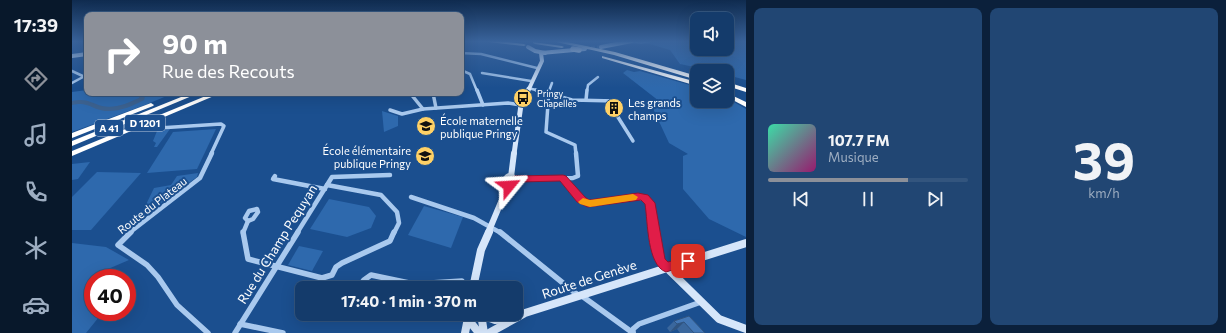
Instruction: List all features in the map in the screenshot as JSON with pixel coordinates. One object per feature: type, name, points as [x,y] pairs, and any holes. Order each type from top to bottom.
[{"type":"highway","points":[[607,57],[690,82]]},
{"type":"highway","points":[[624,57],[690,74]]},
{"type":"highway","points":[[634,57],[690,74]]},
{"type":"highway","points":[[734,86],[746,90]]},
{"type":"highway","points":[[734,89],[746,93]]},
{"type":"highway","points":[[72,136],[175,96]]},
{"type":"highway","name":"A 41","points":[[72,139],[176,96]]},
{"type":"highway","name":"A 41","points":[[72,144],[189,96]]},
{"type":"highway","name":"D 1201","points":[[72,153],[207,96]]},
{"type":"highway","name":"D 1201","points":[[72,153],[211,96]]},
{"type":"highway","points":[[734,99],[746,105]]},
{"type":"street","points":[[491,57],[537,68]]},
{"type":"street","points":[[475,281],[481,250],[512,180],[520,105],[542,57]]},
{"type":"street","points":[[72,71],[84,77]]},
{"type":"street","points":[[464,72],[471,75],[483,105]]},
{"type":"street","points":[[482,73],[531,81]]},
{"type":"street","points":[[72,83],[84,77]]},
{"type":"street","points":[[586,100],[588,85],[598,77]]},
{"type":"street","points":[[512,180],[573,178],[578,176],[576,146],[546,132],[548,93],[552,83]]},
{"type":"street","points":[[528,88],[568,99],[617,103],[619,107],[616,114],[633,142]]},
{"type":"street","points":[[413,96],[424,109]]},
{"type":"street","points":[[434,96],[436,108]]},
{"type":"street","points":[[390,110],[402,114],[436,108],[508,103],[520,105]]},
{"type":"street","name":"Route du Plateau","points":[[159,128],[221,124],[224,126],[200,178],[123,238],[118,245],[147,265],[158,277],[177,304],[208,333]]},
{"type":"street","name":"Rue du Champ Pequyan","points":[[235,333],[334,175],[390,175]]},
{"type":"street","points":[[248,221],[243,233],[247,257],[253,261],[322,278],[329,277],[338,265],[387,242],[396,232],[398,227],[398,215],[387,200],[381,195],[273,179],[275,176]]},
{"type":"street","points":[[563,178],[581,200],[588,204],[638,196],[647,199],[650,203],[658,258],[719,319],[746,330]]},
{"type":"street","points":[[411,197],[474,218],[491,226],[502,233],[581,296],[633,333],[633,329],[639,324],[701,302]]},
{"type":"street","name":"Route de Genève","points":[[523,316],[666,267],[746,242]]},
{"type":"street","points":[[363,281],[371,275],[400,281]]},
{"type":"street","points":[[465,333],[468,321]]},
{"type":"street","points":[[470,321],[478,333]]},
{"type":"street","points":[[483,321],[484,333]]},
{"type":"street","name":"Route de Genève","points":[[489,333],[510,321]]},
{"type":"street","points":[[240,324],[283,333]]},
{"type":"shaded area","points":[[675,57],[746,57],[746,80],[734,77],[734,64],[690,64],[690,66],[680,64]]},
{"type":"shaded area","points":[[627,70],[634,72],[640,71],[690,85],[690,108],[734,108],[734,102],[746,109],[746,237],[709,219],[683,189],[683,156],[688,154],[669,143],[650,102],[659,101],[623,73]]},
{"type":"shaded area","points":[[84,90],[84,96],[167,96],[72,132],[72,92]]},
{"type":"shaded area","points":[[382,111],[398,116],[398,126],[384,132]]},
{"type":"shaded area","points":[[170,129],[157,147],[154,147],[156,143],[153,141],[157,131]]},
{"type":"shaded area","points":[[216,129],[197,169],[147,173],[173,132]]},
{"type":"shaded area","points":[[90,162],[78,179],[72,180],[72,164]]},
{"type":"shaded area","points":[[97,172],[141,173],[91,230],[72,230],[72,197]]},
{"type":"shaded area","points":[[198,173],[197,177],[139,219],[154,188],[171,185],[177,176]]},
{"type":"shaded area","points":[[329,199],[369,207],[376,216],[371,228],[347,237],[310,229]]},
{"type":"shaded area","points":[[424,206],[463,217],[451,248],[408,235]]},
{"type":"shaded area","points":[[72,243],[106,247],[129,260],[108,269],[84,269],[84,321],[96,321],[86,333],[72,333]]},
{"type":"shaded area","points":[[299,246],[323,251],[312,271],[288,265]]},
{"type":"building","points":[[689,316],[705,333],[694,333],[684,322],[677,324],[674,321]]},
{"type":"waterway","points":[[72,103],[84,101],[99,107],[110,109],[142,99],[142,96]]},
{"type":"slow traffic","points":[[583,202],[590,204],[606,200],[612,201],[633,197]]},
{"type":"place","name":"Pringy Chapelles","points":[[523,98]]},
{"type":"place","name":"Les grands champs","points":[[614,108]]},
{"type":"place","name":"École maternelle publique Pringy","points":[[426,126]]},
{"type":"place","name":"École élémentaire publique Pringy","points":[[425,156]]},
{"type":"route","points":[[509,186],[509,183],[514,182],[515,179],[563,178],[581,200],[588,204],[638,196],[647,199],[650,203],[658,258],[666,267],[688,261]]}]
